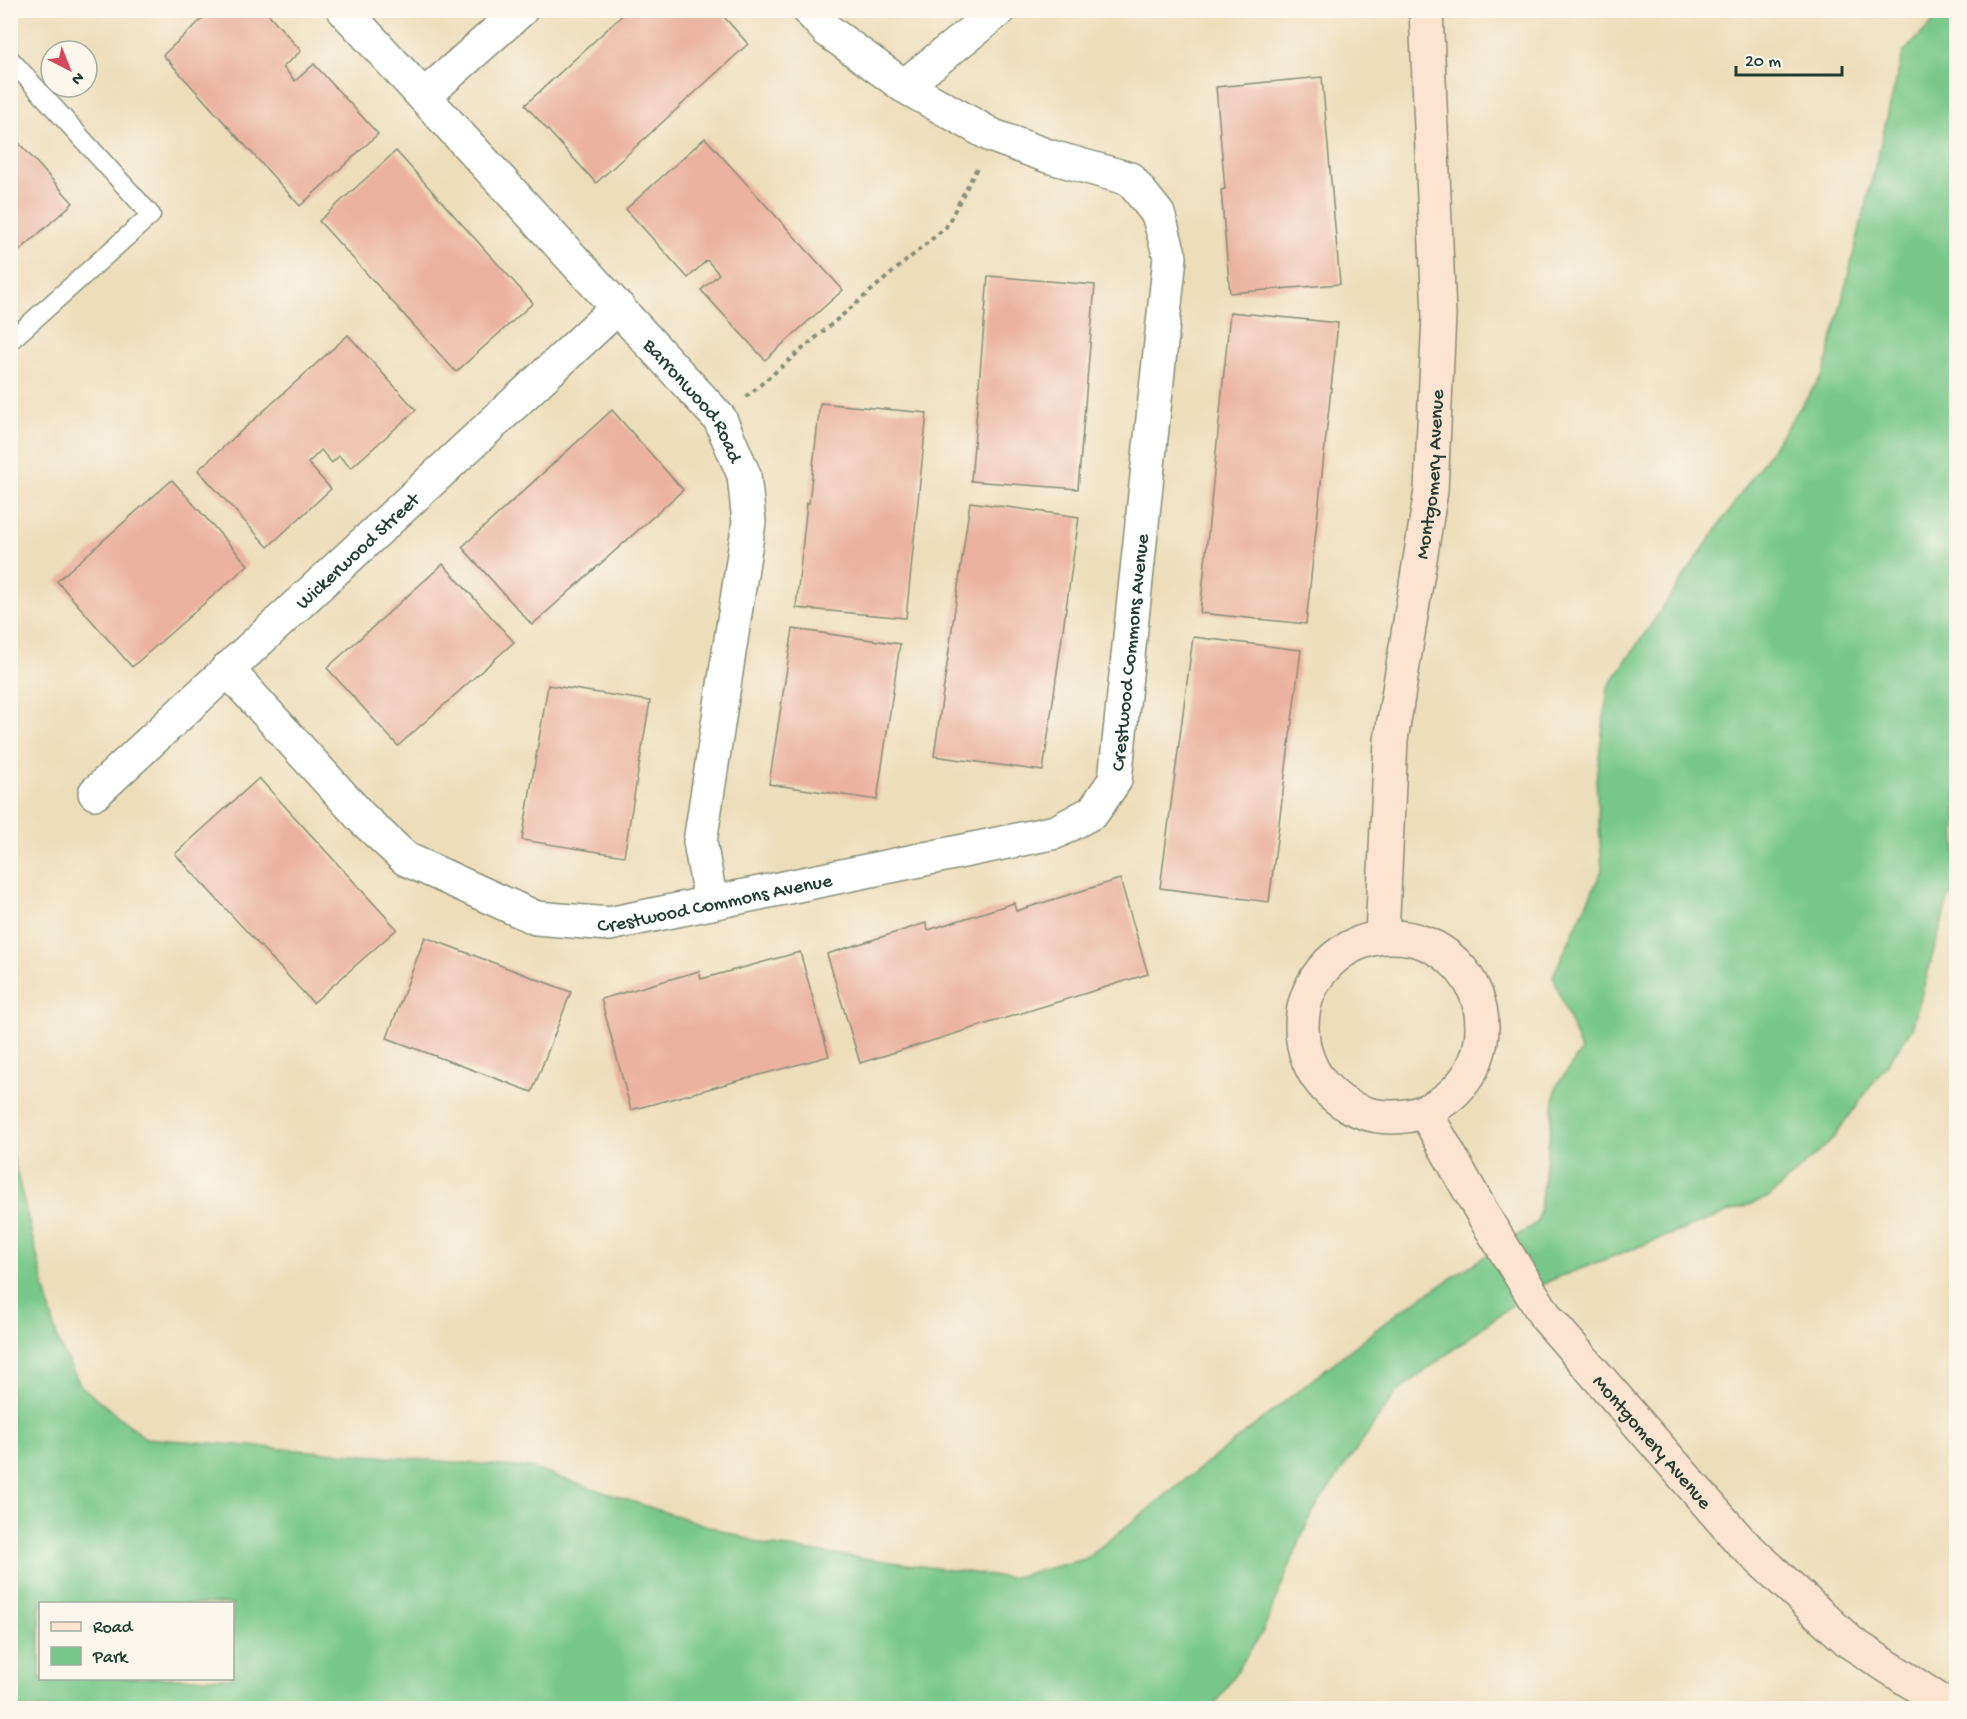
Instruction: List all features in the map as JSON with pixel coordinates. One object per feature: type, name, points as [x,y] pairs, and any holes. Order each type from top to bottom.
[{"type":"street","name":"Barronwood Road","points":[[344,10],[720,419],[744,475],[749,522],[700,842],[711,903]]},
{"type":"street","points":[[424,96],[521,10]]},
{"type":"street","name":"Crestwood Commons Avenue","points":[[227,669],[363,819],[406,859],[536,918],[609,924],[1056,832],[1093,812],[1115,780],[1170,258],[1158,214],[1130,179],[1048,156],[993,136],[904,86],[828,31],[808,10]]},
{"type":"street","points":[[904,86],[999,10]]},
{"type":"street","name":"Montgomery Avenue","points":[[1382,936],[1391,740],[1431,491],[1439,315],[1426,10]]},
{"type":"street","name":"Wickerwood Street","points":[[95,793],[618,307]]},
{"type":"street","points":[[1382,936],[1404,936],[1434,946],[1459,964],[1476,991],[1484,1022],[1482,1041],[1472,1071],[1452,1096],[1425,1112],[1392,1118],[1360,1112],[1333,1096],[1313,1072],[1302,1043],[1302,1023],[1309,992],[1326,965],[1351,946],[1382,936]]},
{"type":"street","name":"Montgomery Avenue","points":[[1425,1112],[1546,1317],[1741,1542],[1850,1642],[1951,1708]]},
{"type":"lane","points":[[10,59],[151,215],[10,341]]},
{"type":"path","points":[[720,419],[946,226],[993,136]]},
{"type":"green space","points":[[1944,11],[1956,11],[1956,889],[1949,896],[1912,1029],[1832,1140],[1769,1197],[1551,1280],[1525,1295],[1395,1394],[1311,1514],[1263,1631],[1213,1708],[11,1708],[10,1145],[58,1342],[81,1386],[145,1438],[530,1468],[766,1545],[1010,1578],[1085,1559],[1397,1313],[1538,1222],[1556,1087],[1581,1051],[1553,976],[1602,870],[1596,780],[1608,687],[1824,373],[1903,53]]},
{"type":"building","points":[[212,10],[265,10],[301,51],[283,67],[295,81],[314,64],[378,134],[300,206],[163,55]]},
{"type":"building","points":[[628,10],[718,10],[748,44],[596,183],[525,105]]},
{"type":"building","points":[[1322,77],[1340,284],[1230,293],[1221,190],[1225,189],[1216,87]]},
{"type":"building","points":[[10,133],[73,203],[10,259]]},
{"type":"building","points":[[705,138],[843,290],[765,360],[701,290],[719,274],[707,260],[688,278],[626,209]]},
{"type":"building","points":[[396,151],[533,303],[456,372],[319,221]]},
{"type":"building","points":[[988,276],[1095,285],[1078,489],[971,481]]},
{"type":"building","points":[[1230,312],[1338,323],[1306,624],[1200,613]]},
{"type":"building","points":[[348,335],[416,410],[351,468],[339,456],[332,463],[321,450],[308,463],[331,489],[268,547],[198,470]]},
{"type":"building","points":[[820,403],[927,413],[906,618],[796,608]]},
{"type":"building","points":[[612,410],[683,490],[532,625],[462,547]]},
{"type":"building","points":[[172,480],[248,565],[132,667],[57,581]]},
{"type":"building","points":[[970,502],[1079,517],[1043,771],[934,756]]},
{"type":"building","points":[[443,564],[514,642],[398,746],[327,668]]},
{"type":"building","points":[[793,629],[900,644],[877,800],[769,784]]},
{"type":"building","points":[[1193,637],[1301,650],[1269,902],[1160,888]]},
{"type":"building","points":[[548,685],[650,701],[624,856],[522,840]]},
{"type":"building","points":[[259,778],[397,929],[313,1003],[175,854]]},
{"type":"building","points":[[1120,879],[1148,974],[860,1063],[827,954],[926,923],[928,930],[1014,903],[1016,911]]},
{"type":"building","points":[[425,937],[571,992],[532,1092],[387,1038]]},
{"type":"building","points":[[800,952],[829,1056],[631,1110],[601,999],[699,971],[701,979]]}]
